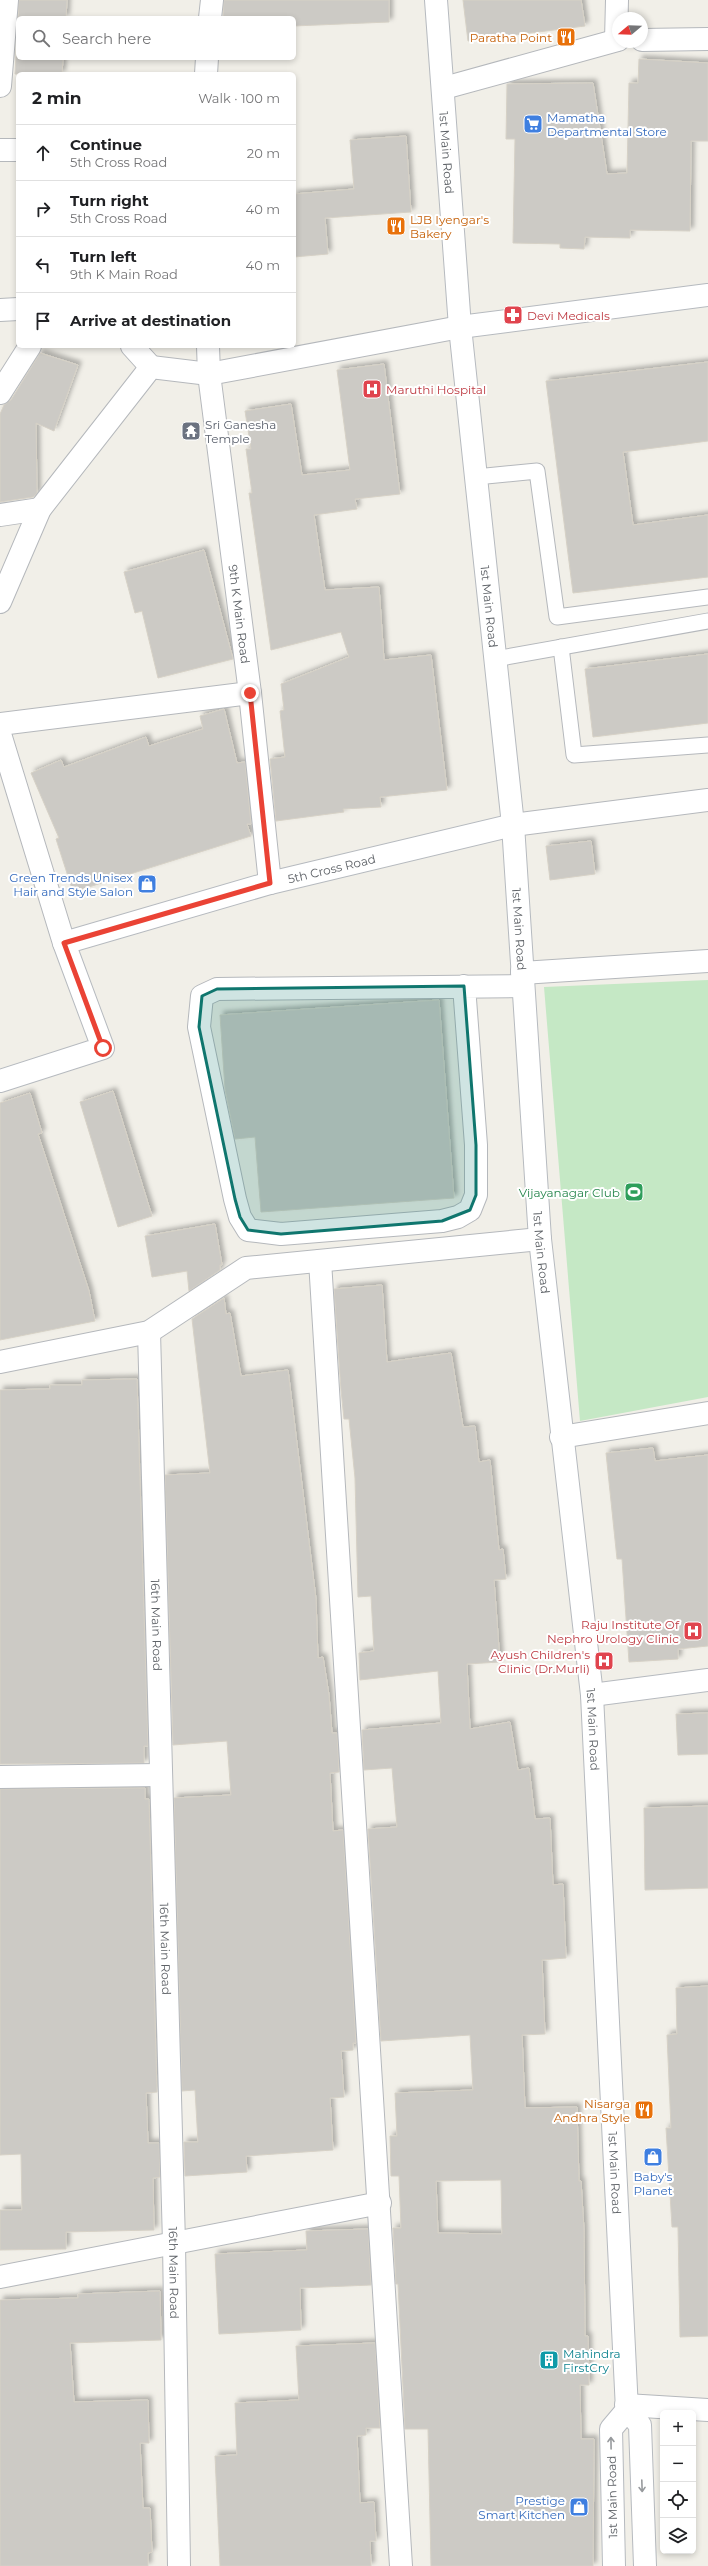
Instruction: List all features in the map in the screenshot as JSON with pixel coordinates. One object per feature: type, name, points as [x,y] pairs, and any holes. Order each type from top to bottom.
[{"type":"street","points":[[0,86],[7,0]]},
{"type":"street","points":[[210,16],[212,0]]},
{"type":"street","name":"1st Main Road","points":[[436,0],[444,88],[460,327],[513,825],[540,1239],[561,1437],[592,1695],[626,2408],[611,2429],[614,2566]]},
{"type":"street","points":[[617,0],[617,12]]},
{"type":"street","points":[[648,40],[708,39]]},
{"type":"street","points":[[444,88],[612,41]]},
{"type":"street","points":[[206,72],[207,60]]},
{"type":"street","points":[[0,150],[16,150]]},
{"type":"street","points":[[134,348],[151,367],[209,374],[460,327],[708,295]]},
{"type":"street","points":[[0,310],[16,309]]},
{"type":"street","points":[[0,393],[29,348]]},
{"type":"street","name":"9th K Main Road","points":[[208,348],[209,374],[250,693],[270,883]]},
{"type":"street","points":[[0,602],[40,508],[151,367]]},
{"type":"street","points":[[0,515],[40,508]]},
{"type":"street","points":[[0,724],[250,693]]},
{"type":"street","points":[[0,734],[64,943],[103,1048],[0,1081]]},
{"type":"street","name":"5th Cross Road","points":[[64,943],[270,883],[513,825],[708,800]]},
{"type":"street","points":[[464,986],[476,1145],[476,1195],[470,1210],[458,1217],[442,1221],[281,1234],[248,1230],[240,1217],[235,1199],[199,1028],[202,996],[217,989],[464,986],[522,977],[708,961]]},
{"type":"street","points":[[0,1362],[149,1332],[246,1268],[540,1239]]},
{"type":"street","points":[[320,1261],[380,2203],[401,2566]]},
{"type":"street","name":"16th Main Road","points":[[149,1332],[174,2243],[179,2566]]},
{"type":"street","points":[[561,1437],[708,1413]]},
{"type":"street","points":[[592,1695],[708,1680]]},
{"type":"street","points":[[0,1777],[160,1775]]},
{"type":"street","points":[[0,2277],[380,2203]]},
{"type":"street","points":[[626,2408],[708,2410]]},
{"type":"street","points":[[626,2408],[640,2425],[644,2566]]},
{"type":"lane","points":[[476,477],[537,471],[557,617],[708,597]]},
{"type":"lane","points":[[495,659],[708,620]]},
{"type":"lane","points":[[561,647],[574,755],[708,745]]},
{"type":"highlighted area","points":[[464,986],[476,1145],[476,1195],[470,1210],[442,1221],[281,1234],[248,1230],[240,1217],[235,1199],[199,1027],[202,996],[217,989]]},
{"type":"green space","name":"Vijayanagar Club","points":[[708,980],[708,1397],[580,1421],[544,987]]},
{"type":"building","points":[[19,0],[67,0],[66,16],[18,16]]},
{"type":"building","points":[[224,0],[389,0],[389,22],[296,26],[296,16],[223,16]]},
{"type":"building","points":[[463,0],[581,0],[585,26],[468,41]]},
{"type":"building","points":[[16,56],[16,60],[63,60],[62,72],[16,72],[15,74]]},
{"type":"building","points":[[639,59],[708,63],[708,141],[691,141],[690,231],[630,230],[630,238],[585,237],[584,249],[560,248],[560,244],[513,243],[515,139],[506,139],[507,84],[593,83],[607,174],[627,173],[629,83],[638,83]]},
{"type":"building","points":[[406,136],[411,212],[325,218],[328,254],[296,257],[296,194],[354,189],[350,140]]},
{"type":"building","points":[[40,353],[78,365],[54,431],[36,423],[37,493],[33,497],[0,502],[0,414],[4,405],[11,400]]},
{"type":"building","points":[[708,362],[708,441],[623,452],[633,525],[708,515],[708,577],[573,593],[546,381]]},
{"type":"building","points":[[384,364],[400,494],[355,499],[357,509],[314,515],[325,590],[379,587],[384,660],[431,655],[447,790],[380,797],[381,807],[343,809],[344,812],[276,821],[270,759],[285,757],[280,711],[284,710],[281,684],[349,657],[341,632],[271,650],[249,493],[252,493],[246,449],[251,449],[245,411],[291,404],[302,475],[350,470],[337,370]]},
{"type":"building","points":[[204,550],[233,659],[158,678],[142,611],[135,613],[124,572]]},
{"type":"building","points":[[708,654],[708,723],[593,737],[585,669]]},
{"type":"building","points":[[224,709],[237,763],[245,762],[251,824],[247,824],[251,836],[73,892],[56,839],[59,838],[31,773],[61,760],[64,767],[146,737],[149,746],[203,729],[200,716]]},
{"type":"building","points":[[591,841],[595,874],[550,880],[546,846]]},
{"type":"building","points":[[439,1000],[454,1198],[261,1212],[255,1137],[235,1139],[225,1089],[220,1015]]},
{"type":"building","points":[[113,1091],[152,1216],[118,1227],[80,1102]]},
{"type":"building","points":[[30,1093],[42,1133],[38,1134],[89,1291],[95,1321],[0,1340],[0,1103]]},
{"type":"building","points":[[215,1224],[222,1265],[220,1265],[220,1270],[189,1291],[187,1271],[152,1277],[145,1236]]},
{"type":"building","points":[[382,1285],[387,1362],[451,1353],[463,1427],[475,1426],[479,1462],[490,1460],[499,1550],[503,1549],[506,1579],[494,1580],[500,1662],[467,1664],[470,1729],[510,1722],[518,1770],[529,1768],[535,1819],[550,1818],[553,1885],[563,1884],[566,1958],[542,1960],[545,2034],[522,2035],[525,2108],[577,2107],[579,2181],[581,2181],[584,2230],[585,2336],[588,2336],[589,2385],[580,2385],[581,2439],[594,2439],[593,2566],[431,2566],[428,2429],[405,2429],[398,2284],[396,2284],[393,2228],[401,2228],[399,2176],[391,2176],[390,2136],[397,2136],[395,2093],[473,2090],[470,2035],[381,2041],[368,1829],[397,1827],[392,1768],[364,1770],[362,1730],[441,1723],[438,1671],[360,1680],[359,1653],[374,1651],[371,1596],[358,1597],[355,1478],[349,1419],[344,1419],[334,1289]],"holes":[[[501,2180],[502,2234],[438,2233],[436,2181]]]},
{"type":"building","points":[[224,1298],[226,1314],[230,1313],[241,1376],[288,1370],[316,1599],[318,1658],[323,1657],[329,1695],[332,1733],[337,1733],[339,1772],[330,1773],[333,1831],[343,1830],[356,2043],[353,2043],[353,2050],[341,2051],[344,2097],[330,2098],[333,2150],[246,2156],[247,2172],[185,2176],[184,2142],[198,2142],[195,2090],[182,2091],[174,1798],[231,1795],[227,1741],[173,1745],[165,1475],[210,1473],[192,1319]]},
{"type":"building","points":[[137,1379],[148,1746],[144,1746],[144,1763],[0,1764],[0,1390],[50,1389],[50,1385],[82,1385],[82,1380]]},
{"type":"building","points":[[653,1448],[655,1461],[708,1455],[708,1646],[678,1649],[678,1659],[629,1662],[622,1559],[617,1559],[606,1453]]},
{"type":"building","points":[[708,1713],[708,1754],[678,1755],[676,1714]]},
{"type":"building","points":[[145,1788],[145,1799],[149,1799],[157,2092],[146,2093],[148,2143],[159,2143],[160,2177],[153,2178],[154,2230],[66,2232],[66,2249],[0,2250],[0,2210],[22,2210],[21,2154],[0,2155],[0,1789]]},
{"type":"building","points":[[708,1806],[708,1888],[645,1890],[644,1808]]},
{"type":"building","points":[[708,1986],[708,2336],[680,2337],[678,2227],[672,2227],[666,2128],[671,2128],[667,2035],[677,2034],[676,1988]]},
{"type":"building","points":[[368,2229],[371,2285],[300,2288],[301,2330],[219,2334],[215,2254],[307,2250],[306,2231]]},
{"type":"building","points":[[160,2291],[161,2340],[70,2343],[74,2402],[148,2400],[149,2443],[140,2443],[143,2508],[150,2508],[152,2552],[148,2553],[148,2566],[0,2566],[0,2300],[78,2298],[78,2294]]},
{"type":"building","points":[[375,2343],[380,2428],[366,2428],[366,2435],[357,2436],[360,2503],[374,2502],[376,2541],[370,2541],[371,2566],[220,2566],[215,2456],[237,2455],[235,2403],[299,2400],[296,2346]]},
{"type":"place","name":"Paratha Point","points":[[566,37]]},
{"type":"place","name":"Mamatha Departmental Store","points":[[533,124]]},
{"type":"place","name":"LJB Iyengar's Bakery","points":[[396,226]]},
{"type":"place","name":"Devi Medicals","points":[[513,315]]},
{"type":"place","name":"Maruthi Hospital","points":[[372,389]]},
{"type":"place","name":"Sri Ganesha Temple","points":[[191,431]]},
{"type":"place","name":"Green Trends Unisex Hair and Style Salon","points":[[147,884]]},
{"type":"place","name":"Vijayanagar Club","points":[[634,1192]]},
{"type":"place","name":"Raju Institute Of Nephro Urology Clinic","points":[[693,1631]]},
{"type":"place","name":"Ayush Children's Clinic (Dr.Murli)","points":[[604,1661]]},
{"type":"place","name":"Nisarga Andhra Style","points":[[644,2110]]},
{"type":"place","name":"Baby's Planet","points":[[653,2157]]},
{"type":"place","name":"Mahindra FirstCry","points":[[549,2360]]},
{"type":"place","name":"Prestige Smart Kitchen","points":[[579,2507]]},
{"type":"route","points":[[103,1048],[64,943],[270,883],[250,693]]}]
